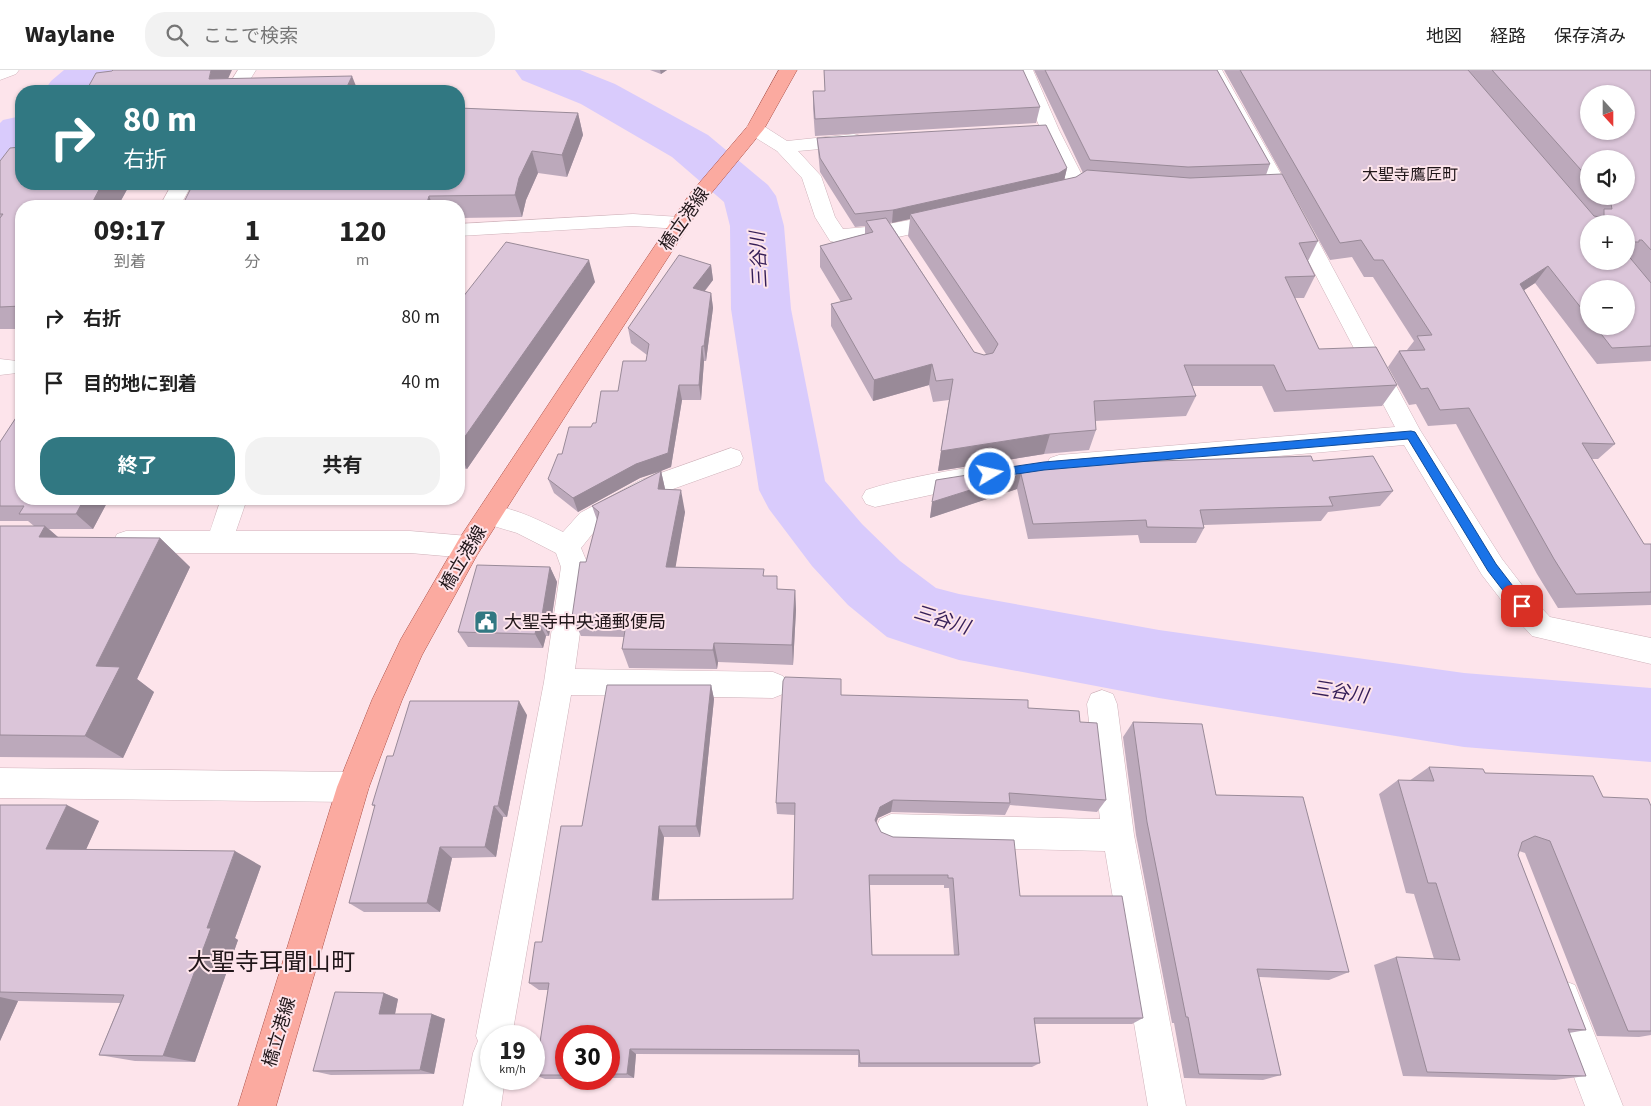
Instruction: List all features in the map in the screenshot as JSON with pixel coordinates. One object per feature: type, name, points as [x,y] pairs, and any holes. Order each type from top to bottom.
[{"type":"main road","name":"橋立港線","points":[[257,1106],[353,787],[386,700],[411,648],[468,547],[696,199],[749,136],[788,70]]},
{"type":"street","points":[[0,75],[10,70]]},
{"type":"street","points":[[238,85],[247,70]]},
{"type":"street","points":[[1024,70],[1040,130],[1070,189],[1125,188]]},
{"type":"street","points":[[1213,70],[1268,188],[1297,220],[1411,435],[1492,567],[1522,606],[1542,627],[1651,651]]},
{"type":"street","points":[[749,136],[784,146],[868,139]]},
{"type":"street","points":[[784,146],[811,176],[825,218],[837,236],[897,239],[969,214]]},
{"type":"street","points":[[465,230],[633,220],[680,223]]},
{"type":"street","points":[[1035,467],[1411,435]]},
{"type":"street","points":[[567,546],[589,520],[650,487],[731,458]]},
{"type":"street","points":[[874,497],[915,487],[990,474]]},
{"type":"street","points":[[220,542],[232,505]]},
{"type":"street","points":[[489,515],[524,525],[567,546],[575,567],[559,682],[496,1025]]},
{"type":"street","points":[[100,542],[410,542],[468,547]]},
{"type":"street","points":[[559,682],[773,685]]},
{"type":"street","points":[[1102,704],[1118,835],[1167,1106]]},
{"type":"street","points":[[0,783],[353,787]]},
{"type":"street","points":[[891,830],[1118,835]]},
{"type":"street","points":[[1550,967],[1604,1106]]},
{"type":"street","points":[[482,1106],[485,1090]]},
{"type":"building","points":[[211,70],[209,79],[352,76],[348,85],[89,85],[96,73],[112,71]]},
{"type":"building","points":[[824,70],[1023,70],[1040,107],[815,119],[813,91],[825,91]]},
{"type":"building","points":[[1045,70],[1217,70],[1270,164],[1188,167],[1090,160]]},
{"type":"building","points":[[1240,70],[1468,70],[1580,200],[1580,205],[1585,205],[1593,215],[1580,215],[1580,270],[1635,270],[1635,264],[1651,283],[1651,346],[1612,348],[1602,335],[1635,335],[1635,280],[1580,280],[1580,307],[1548,266],[1520,284],[1615,444],[1582,443],[1644,544],[1651,544],[1651,592],[1576,594],[1554,559],[1469,408],[1440,410],[1428,388],[1421,389],[1399,351],[1425,350],[1417,336],[1432,335],[1383,260],[1374,260],[1361,240],[1340,243]]},
{"type":"building","points":[[1492,70],[1651,70],[1651,250],[1642,240],[1639,240],[1639,242],[1635,242],[1635,215],[1604,215],[1604,209],[1612,209],[1611,205],[1635,205],[1635,150],[1580,150],[1580,169]]},
{"type":"building","points":[[465,108],[578,113],[562,155],[532,151],[519,178],[515,195],[429,196],[428,200],[185,200],[190,190],[465,190]]},
{"type":"building","points":[[1046,125],[1067,168],[1059,173],[893,210],[855,214],[820,158],[817,138]]},
{"type":"building","points":[[10,148],[15,148],[15,190],[99,190],[94,200],[15,200],[15,306],[0,307],[0,218],[3,214],[0,214],[0,161]]},
{"type":"building","points":[[1087,170],[1190,178],[1282,174],[1318,241],[1299,243],[1315,276],[1285,277],[1319,349],[1376,347],[1397,385],[1286,391],[1274,365],[1184,365],[1196,396],[1094,401],[1096,430],[1050,434],[941,451],[953,379],[936,381],[932,364],[874,380],[831,304],[852,299],[820,246],[873,232],[866,221],[886,218],[974,352],[984,355],[993,353],[998,344],[910,214],[1076,177]]},
{"type":"building","points":[[506,242],[589,260],[465,436],[465,294]]},
{"type":"building","points":[[679,255],[711,265],[693,288],[711,293],[704,346],[702,346],[699,385],[679,385],[668,453],[636,464],[573,498],[548,479],[558,454],[562,454],[569,427],[591,427],[593,423],[596,423],[601,391],[618,391],[623,361],[646,361],[649,344],[628,328]]},
{"type":"building","points":[[15,419],[15,505],[81,505],[76,514],[19,514],[24,506],[0,506],[0,442]]},
{"type":"building","points":[[1311,456],[1313,461],[1373,456],[1393,491],[1329,497],[1333,506],[1200,510],[1204,528],[1147,527],[1146,520],[1033,524],[1021,474],[932,502],[936,480],[1049,462],[1095,458],[1096,463]]},
{"type":"building","points":[[661,471],[658,489],[681,490],[666,567],[764,569],[763,576],[777,576],[777,589],[795,590],[792,645],[714,643],[713,650],[622,649],[627,618],[572,617],[580,562],[586,562],[599,512],[592,506]]},
{"type":"building","points":[[0,526],[45,526],[39,537],[160,538],[96,666],[120,667],[85,736],[0,735]]},
{"type":"building","points":[[477,565],[550,567],[541,621],[538,621],[535,634],[458,632]]},
{"type":"building","points":[[785,677],[841,679],[841,695],[1028,700],[1028,708],[1079,711],[1080,722],[1097,723],[1106,800],[1009,793],[1010,803],[893,800],[880,807],[875,820],[881,832],[893,837],[1014,840],[1020,896],[1122,896],[1143,1018],[1034,1018],[1040,1063],[860,1063],[859,1050],[630,1049],[627,1074],[620,1074],[620,1025],[555,1025],[555,1075],[545,1075],[545,1025],[543,1025],[549,983],[529,983],[535,942],[542,942],[561,826],[582,826],[607,685],[711,685],[696,826],[659,826],[652,900],[793,899],[795,803],[776,803],[783,681]],"holes":[[[869,875],[948,875],[948,878],[953,878],[959,955],[872,955]]]},
{"type":"building","points":[[410,701],[519,701],[498,806],[494,806],[485,847],[440,847],[427,903],[349,903],[375,805],[372,805],[387,756],[393,756]]},
{"type":"building","points":[[1133,722],[1202,724],[1216,795],[1303,797],[1349,972],[1257,969],[1281,1075],[1199,1074],[1147,822]]},
{"type":"building","points":[[1429,767],[1483,769],[1485,773],[1593,776],[1603,797],[1648,799],[1651,806],[1651,1031],[1628,1031],[1550,841],[1535,836],[1522,842],[1518,855],[1586,1030],[1568,1029],[1586,1076],[1427,1072],[1396,957],[1460,960],[1436,883],[1428,883],[1398,780],[1434,781]]},
{"type":"building","points":[[0,805],[67,805],[46,849],[235,851],[207,928],[211,928],[163,1056],[99,1055],[124,995],[0,992]]},
{"type":"building","points":[[335,992],[384,993],[379,1014],[432,1014],[420,1070],[313,1071]]},
{"type":"waterway","name":"三谷川","points":[[75,85],[92,70]]},
{"type":"waterway","name":"三谷川","points":[[538,70],[598,94],[690,146],[749,196],[757,226],[761,309],[793,490],[837,545],[874,583],[914,614],[959,627],[1159,664],[1464,710],[1651,725]]},
{"type":"waterway","name":"三谷川","points":[[0,149],[15,136]]},
{"type":"place","name":"大聖寺中央通郵便局","points":[[486,622]]},
{"type":"district","name":"大聖寺鷹匠町","points":[[1410,174]]},
{"type":"district","name":"大聖寺耳聞山町","points":[[271,962]]},
{"type":"route","points":[[990,474],[1044,466],[1411,435],[1492,567],[1522,606]]}]
